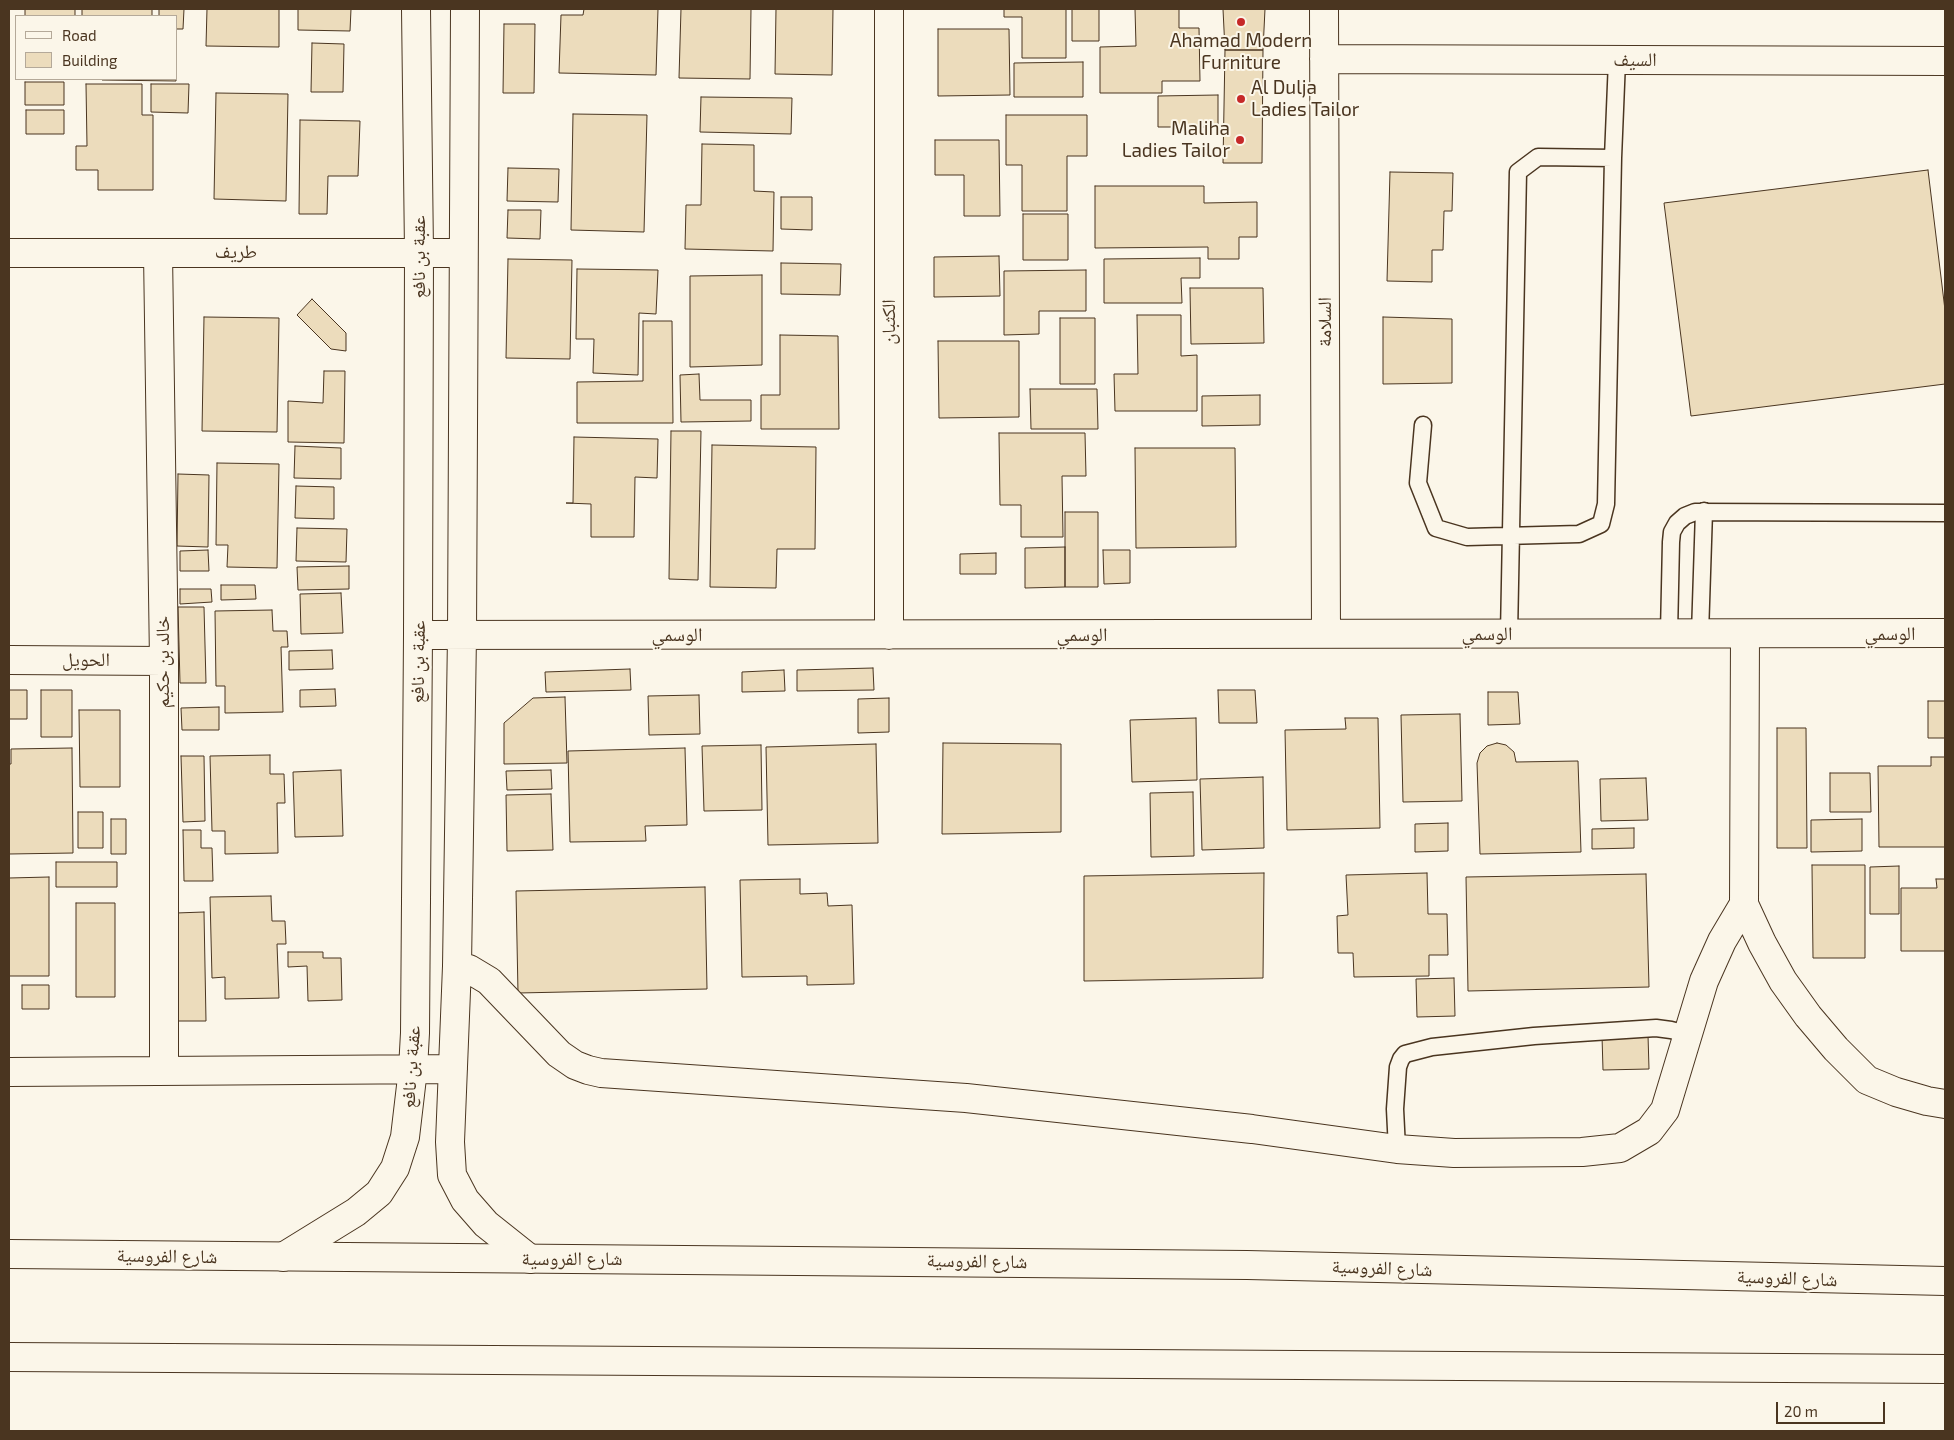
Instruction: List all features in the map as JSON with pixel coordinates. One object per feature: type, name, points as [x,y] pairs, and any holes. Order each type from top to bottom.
[{"type":"main road","name":"عقبة بن نافع","points":[[283,1257],[356,1212],[379,1193],[395,1168],[405,1137],[413,1069],[418,635],[419,252],[416,9]]},
{"type":"main road","points":[[465,9],[460,807],[457,966],[450,1142],[452,1174],[465,1200],[486,1224],[530,1259]]},
{"type":"main road","name":"الكثبان","points":[[889,9],[889,635]]},
{"type":"main road","name":"السلامة","points":[[1324,9],[1326,634]]},
{"type":"main road","name":"السيف","points":[[1324,59],[1945,61]]},
{"type":"main road","name":"طريف","points":[[9,253],[463,253]]},
{"type":"main road","name":"خالد بن حكيم","points":[[158,253],[164,661],[164,1071]]},
{"type":"main road","points":[[1746,634],[1744,904],[1762,943],[1783,981],[1808,1016],[1836,1049],[1867,1080],[1896,1092],[1926,1101],[1945,1104]]},
{"type":"main road","name":"الوسمي","points":[[418,635],[1945,634]]},
{"type":"main road","name":"الحويل","points":[[9,660],[164,661]]},
{"type":"main road","points":[[416,807],[460,807]]},
{"type":"main road","points":[[457,966],[469,969],[489,981],[559,1054],[575,1065],[601,1073],[966,1098],[1252,1129],[1396,1149],[1454,1153],[1582,1152],[1620,1148],[1649,1131],[1665,1110],[1704,981],[1722,941],[1744,904]]},
{"type":"main road","points":[[9,1072],[453,1069]]},
{"type":"main road","name":"شارع الفروسية","points":[[9,1254],[1247,1265],[1945,1281]]},
{"type":"main road","points":[[9,1357],[1945,1370]]},
{"type":"lane","points":[[1423,424],[1418,483],[1436,528],[1467,537],[1580,534],[1601,524],[1606,504],[1613,158],[1618,60]]},
{"type":"lane","points":[[1509,634],[1518,172],[1538,157],[1613,158]]},
{"type":"lane","points":[[1669,633],[1672,532],[1677,523],[1685,516],[1704,511],[1945,513]]},
{"type":"lane","points":[[1700,634],[1704,511]]},
{"type":"lane","points":[[1396,1149],[1395,1109],[1398,1067],[1405,1054],[1432,1047],[1534,1036],[1656,1028],[1687,1034]]},
{"type":"building","points":[[25,9],[75,9],[75,15],[25,15]]},
{"type":"building","points":[[82,9],[152,9],[152,15],[82,15]]},
{"type":"building","points":[[159,9],[184,9],[183,29],[178,29],[178,15],[159,15]]},
{"type":"building","points":[[207,9],[279,9],[279,47],[206,46]]},
{"type":"building","points":[[298,9],[351,9],[350,31],[298,30]]},
{"type":"building","points":[[584,9],[658,9],[656,75],[559,73],[561,15],[583,15]]},
{"type":"building","points":[[681,9],[751,9],[750,79],[679,78]]},
{"type":"building","points":[[776,9],[833,9],[832,75],[775,74]]},
{"type":"building","points":[[1004,9],[1066,9],[1066,58],[1022,58],[1022,17],[1004,17]]},
{"type":"building","points":[[1072,9],[1099,9],[1099,41],[1072,41]]},
{"type":"building","points":[[1135,9],[1179,9],[1179,28],[1199,28],[1200,81],[1162,81],[1162,93],[1100,93],[1100,47],[1136,46]]},
{"type":"building","points":[[1223,9],[1265,9],[1263,50],[1225,50]]},
{"type":"building","points":[[504,24],[535,24],[534,93],[503,93]]},
{"type":"building","points":[[938,29],[1009,29],[1010,95],[938,96]]},
{"type":"building","points":[[312,43],[344,44],[343,92],[311,92]]},
{"type":"building","points":[[1225,50],[1263,50],[1262,163],[1223,163]]},
{"type":"building","points":[[1083,62],[1083,97],[1014,97],[1014,63]]},
{"type":"building","points":[[102,80],[176,80],[176,81]]},
{"type":"building","points":[[25,82],[64,82],[64,105],[25,105]]},
{"type":"building","points":[[86,84],[142,84],[142,115],[153,115],[153,190],[98,190],[98,170],[76,170],[76,146],[87,146]]},
{"type":"building","points":[[151,84],[189,84],[188,113],[151,112]]},
{"type":"building","points":[[216,93],[288,94],[286,201],[214,199]]},
{"type":"building","points":[[1218,95],[1218,127],[1158,127],[1158,96]]},
{"type":"building","points":[[701,97],[792,98],[791,134],[700,132]]},
{"type":"building","points":[[26,110],[64,110],[64,134],[26,134]]},
{"type":"building","points":[[573,114],[647,115],[644,232],[571,230]]},
{"type":"building","points":[[1006,115],[1087,115],[1087,156],[1067,156],[1067,211],[1022,211],[1022,165],[1006,165]]},
{"type":"building","points":[[300,120],[360,121],[358,176],[328,176],[327,214],[299,214]]},
{"type":"building","points":[[935,140],[999,140],[1000,216],[964,216],[964,175],[935,175]]},
{"type":"building","points":[[702,144],[754,145],[754,191],[774,192],[773,251],[685,249],[686,205],[701,205]]},
{"type":"building","points":[[508,168],[559,169],[558,202],[507,201]]},
{"type":"building","points":[[1928,170],[1945,310],[1945,384],[1691,416],[1664,203]]},
{"type":"building","points":[[1390,172],[1453,173],[1452,211],[1444,211],[1443,250],[1432,250],[1432,282],[1387,281]]},
{"type":"building","points":[[1095,186],[1204,186],[1204,203],[1257,202],[1257,237],[1239,237],[1239,259],[1208,259],[1208,247],[1095,248]]},
{"type":"building","points":[[781,197],[812,197],[812,230],[781,229]]},
{"type":"building","points":[[508,210],[541,210],[540,239],[507,238]]},
{"type":"building","points":[[1023,214],[1068,214],[1068,260],[1023,260]]},
{"type":"building","points":[[999,256],[1000,296],[934,297],[934,257]]},
{"type":"building","points":[[1200,258],[1200,278],[1181,278],[1182,303],[1104,303],[1104,259]]},
{"type":"building","points":[[508,259],[572,260],[570,359],[506,358]]},
{"type":"building","points":[[781,263],[841,264],[840,295],[781,294]]},
{"type":"building","points":[[577,269],[658,270],[656,314],[639,313],[638,375],[593,373],[594,339],[576,339]]},
{"type":"building","points":[[1086,270],[1086,311],[1039,311],[1039,334],[1004,335],[1004,271]]},
{"type":"building","points":[[762,275],[762,365],[690,367],[690,276]]},
{"type":"building","points":[[1190,288],[1263,288],[1264,343],[1191,344]]},
{"type":"building","points":[[312,299],[346,333],[346,351],[331,349],[297,315]]},
{"type":"building","points":[[1137,315],[1181,315],[1181,356],[1197,355],[1197,411],[1115,411],[1114,374],[1138,374]]},
{"type":"building","points":[[204,317],[279,318],[277,432],[202,431]]},
{"type":"building","points":[[1383,317],[1452,319],[1452,383],[1383,384]]},
{"type":"building","points":[[1060,318],[1095,318],[1095,384],[1060,384]]},
{"type":"building","points":[[643,321],[672,321],[673,423],[577,423],[577,382],[643,381]]},
{"type":"building","points":[[780,335],[838,336],[839,429],[761,429],[761,395],[780,395]]},
{"type":"building","points":[[938,341],[1019,341],[1019,417],[939,418]]},
{"type":"building","points":[[324,371],[345,371],[344,443],[288,442],[288,401],[323,403]]},
{"type":"building","points":[[699,374],[700,400],[751,400],[751,421],[681,422],[680,375]]},
{"type":"building","points":[[1030,389],[1097,389],[1098,429],[1031,429]]},
{"type":"building","points":[[1260,395],[1260,425],[1202,426],[1202,396]]},
{"type":"building","points":[[671,431],[701,431],[698,580],[669,579]]},
{"type":"building","points":[[999,433],[1085,433],[1086,476],[1062,476],[1063,537],[1021,537],[1021,505],[1000,505]]},
{"type":"building","points":[[574,437],[658,439],[657,478],[635,477],[634,537],[591,537],[591,504],[566,503],[573,503]]},
{"type":"building","points":[[712,445],[816,447],[815,549],[777,549],[776,588],[710,587]]},
{"type":"building","points":[[295,446],[341,448],[341,479],[294,478]]},
{"type":"building","points":[[1135,448],[1235,448],[1236,547],[1136,548]]},
{"type":"building","points":[[217,463],[279,464],[277,568],[227,567],[228,545],[216,545]]},
{"type":"building","points":[[178,474],[209,475],[208,547],[177,546]]},
{"type":"building","points":[[296,486],[334,487],[334,519],[295,518]]},
{"type":"building","points":[[1065,512],[1098,512],[1098,587],[1065,587]]},
{"type":"building","points":[[297,528],[347,529],[346,562],[296,561]]},
{"type":"building","points":[[1065,547],[1065,587],[1025,588],[1025,548]]},
{"type":"building","points":[[208,550],[209,571],[180,571],[180,551]]},
{"type":"building","points":[[1103,550],[1130,550],[1130,583],[1104,584]]},
{"type":"building","points":[[996,553],[996,574],[960,574],[960,554]]},
{"type":"building","points":[[349,566],[349,589],[298,590],[297,567]]},
{"type":"building","points":[[221,585],[255,585],[256,599],[221,600]]},
{"type":"building","points":[[180,589],[211,589],[212,602],[180,604]]},
{"type":"building","points":[[341,593],[343,633],[301,634],[300,594]]},
{"type":"building","points":[[178,607],[204,607],[206,683],[180,683]]},
{"type":"building","points":[[272,610],[273,631],[287,631],[288,647],[281,647],[283,712],[225,713],[225,686],[216,686],[215,611]]},
{"type":"building","points":[[332,650],[333,669],[289,670],[289,651]]},
{"type":"building","points":[[873,668],[874,690],[797,691],[797,670]]},
{"type":"building","points":[[630,669],[631,690],[546,692],[545,672]]},
{"type":"building","points":[[784,670],[785,691],[742,692],[742,672]]},
{"type":"building","points":[[335,689],[336,706],[300,707],[300,690]]},
{"type":"building","points":[[9,690],[27,690],[27,719],[9,719]]},
{"type":"building","points":[[41,690],[72,690],[72,737],[41,737]]},
{"type":"building","points":[[1218,690],[1255,690],[1257,723],[1219,723]]},
{"type":"building","points":[[1488,692],[1518,692],[1520,724],[1488,725]]},
{"type":"building","points":[[699,695],[700,734],[649,735],[648,696]]},
{"type":"building","points":[[565,697],[567,763],[504,764],[504,723],[533,698]]},
{"type":"building","points":[[889,698],[889,732],[858,733],[858,699]]},
{"type":"building","points":[[1928,701],[1945,701],[1945,738],[1928,738]]},
{"type":"building","points":[[219,707],[219,730],[182,730],[181,708]]},
{"type":"building","points":[[79,710],[120,710],[120,787],[80,787]]},
{"type":"building","points":[[1460,714],[1462,801],[1403,802],[1401,715]]},
{"type":"building","points":[[1196,718],[1197,780],[1132,782],[1130,720]]},
{"type":"building","points":[[1345,718],[1378,718],[1380,828],[1287,830],[1285,730],[1346,729]]},
{"type":"building","points":[[1777,728],[1806,728],[1807,848],[1777,848]]},
{"type":"building","points":[[943,743],[1061,744],[1061,832],[942,834]]},
{"type":"building","points":[[1497,743],[1506,745],[1514,752],[1516,762],[1578,761],[1581,852],[1480,854],[1477,763],[1480,753],[1487,746]]},
{"type":"building","points":[[876,744],[878,843],[768,845],[766,747]]},
{"type":"building","points":[[761,745],[762,810],[704,811],[702,746]]},
{"type":"building","points":[[72,748],[73,853],[9,854],[9,764],[11,764],[11,749]]},
{"type":"building","points":[[685,748],[687,825],[645,826],[646,841],[570,842],[568,751]]},
{"type":"building","points":[[270,755],[270,774],[284,774],[285,803],[277,803],[278,853],[225,854],[225,831],[212,831],[210,756]]},
{"type":"building","points":[[181,756],[204,756],[205,821],[183,822]]},
{"type":"building","points":[[1931,757],[1945,757],[1945,847],[1879,847],[1878,766],[1931,766]]},
{"type":"building","points":[[341,770],[343,836],[295,837],[293,772]]},
{"type":"building","points":[[551,770],[552,789],[507,790],[506,771]]},
{"type":"building","points":[[1830,773],[1870,773],[1871,812],[1830,812]]},
{"type":"building","points":[[1263,777],[1264,848],[1202,850],[1200,779]]},
{"type":"building","points":[[1646,778],[1648,820],[1601,821],[1600,779]]},
{"type":"building","points":[[1193,792],[1194,856],[1151,857],[1150,793]]},
{"type":"building","points":[[551,794],[553,850],[507,851],[506,795]]},
{"type":"building","points":[[78,812],[103,812],[103,848],[78,848]]},
{"type":"building","points":[[111,819],[126,819],[126,854],[111,854]]},
{"type":"building","points":[[1862,819],[1862,851],[1811,852],[1811,820]]},
{"type":"building","points":[[1448,823],[1448,851],[1415,852],[1415,824]]},
{"type":"building","points":[[1634,828],[1634,848],[1592,849],[1592,829]]},
{"type":"building","points":[[183,830],[201,830],[201,848],[212,848],[213,881],[184,881]]},
{"type":"building","points":[[56,862],[117,862],[117,887],[56,887]]},
{"type":"building","points":[[1812,865],[1865,865],[1865,958],[1813,958]]},
{"type":"building","points":[[1899,866],[1899,914],[1870,914],[1870,867]]},
{"type":"building","points":[[1264,873],[1263,978],[1084,981],[1084,876]]},
{"type":"building","points":[[1427,873],[1428,914],[1447,914],[1448,955],[1429,955],[1429,976],[1354,977],[1353,953],[1338,953],[1337,916],[1348,915],[1346,875]]},
{"type":"building","points":[[1646,874],[1649,987],[1468,991],[1466,877]]},
{"type":"building","points":[[49,877],[49,976],[9,976],[9,878]]},
{"type":"building","points":[[800,879],[800,894],[827,893],[828,906],[852,905],[854,984],[807,985],[807,976],[742,977],[740,880]]},
{"type":"building","points":[[1936,879],[1945,879],[1945,951],[1901,951],[1901,888],[1937,888]]},
{"type":"building","points":[[705,887],[707,989],[518,993],[516,891]]},
{"type":"building","points":[[271,896],[272,921],[285,921],[286,944],[277,944],[279,998],[225,999],[225,977],[212,978],[210,897]]},
{"type":"building","points":[[76,903],[115,903],[115,997],[76,997]]},
{"type":"building","points":[[204,912],[206,1021],[178,1021],[176,913]]},
{"type":"building","points":[[288,952],[323,952],[323,958],[341,958],[342,1000],[308,1001],[307,966],[288,967]]},
{"type":"building","points":[[1454,978],[1455,1016],[1417,1017],[1416,979]]},
{"type":"building","points":[[22,985],[49,985],[49,1009],[22,1009]]},
{"type":"building","points":[[1648,1035],[1649,1069],[1603,1070],[1602,1036]]},
{"type":"place","name":"Ahamad Modern Furniture","points":[[1241,22]]},
{"type":"place","name":"Al Dulja Ladies Tailor","points":[[1241,99]]},
{"type":"place","name":"Maliha Ladies Tailor","points":[[1240,140]]}]
